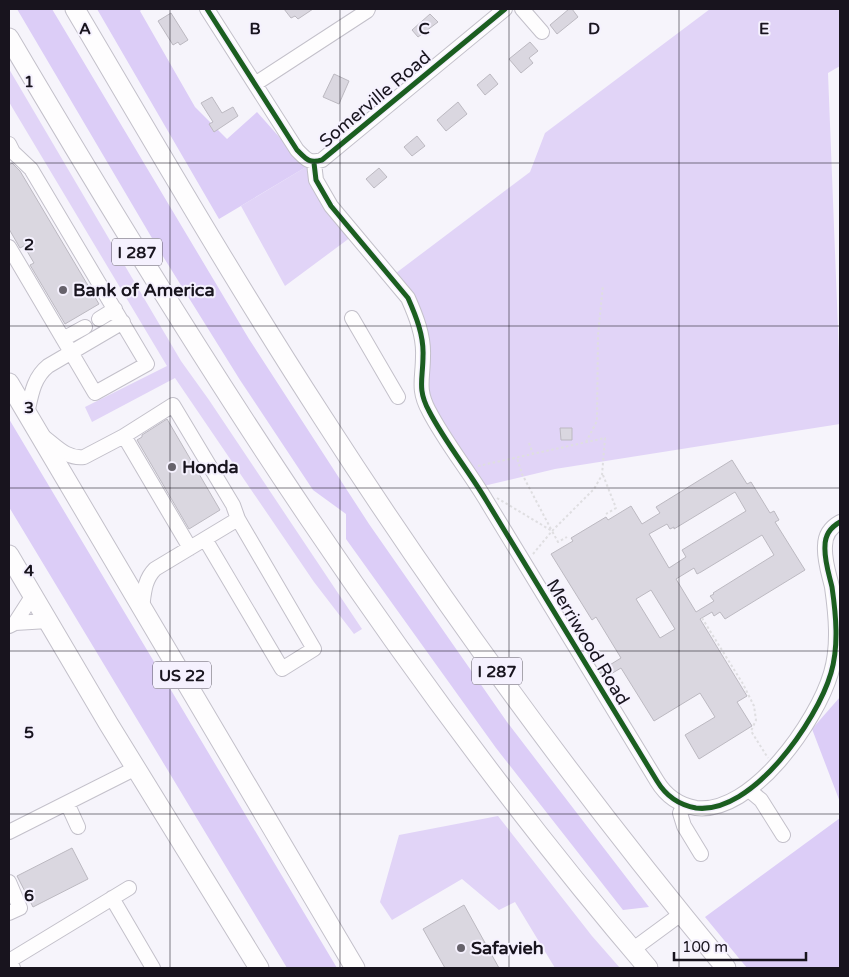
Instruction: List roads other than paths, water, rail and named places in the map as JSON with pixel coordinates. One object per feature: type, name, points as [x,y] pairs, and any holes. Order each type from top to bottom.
[{"type":"highway","name":"I 287","points":[[75,9],[259,317],[329,427],[521,706],[621,838],[726,968]]},
{"type":"highway","name":"I 287","points":[[9,38],[148,270],[271,463],[343,569],[435,697],[528,821],[648,968]]},
{"type":"highway","name":"US 22","points":[[9,383],[355,968]]},
{"type":"highway","points":[[9,555],[136,768],[259,968]]},
{"type":"street","name":"Somerville Road","points":[[207,9],[297,150],[306,159],[314,163],[322,160],[505,9]]},
{"type":"street","points":[[256,84],[368,9]]},
{"type":"street","points":[[522,9],[542,32]]},
{"type":"street","points":[[9,247],[14,266],[63,340],[95,394],[147,364],[31,169],[10,150]]},
{"type":"street","name":"Merriwood Road","points":[[314,163],[316,180],[331,206],[408,298],[421,332],[424,355],[421,392],[429,411],[663,790],[673,800],[684,805],[703,808],[715,807],[728,803],[749,790],[774,767],[814,712],[830,675],[837,636],[825,546],[831,529],[840,522]]},
{"type":"street","points":[[99,319],[115,308]]},
{"type":"street","points":[[352,318],[398,397]]},
{"type":"street","points":[[27,414],[36,379],[41,372],[123,322]]},
{"type":"street","points":[[63,340],[85,327]]},
{"type":"street","points":[[39,433],[64,453],[78,458],[84,457],[124,436],[173,406],[233,505],[238,519],[314,649],[282,669],[205,539]]},
{"type":"street","points":[[124,436],[190,548]]},
{"type":"street","points":[[142,608],[144,588],[151,573],[238,519]]},
{"type":"street","points":[[12,625],[33,595]]},
{"type":"street","points":[[12,625],[48,621]]},
{"type":"street","points":[[9,832],[136,768]]},
{"type":"street","points":[[749,790],[761,800],[783,835]]},
{"type":"street","points":[[67,803],[78,827]]},
{"type":"street","points":[[684,805],[680,814],[684,826],[701,854]]},
{"type":"street","points":[[9,882],[20,908],[9,913]]},
{"type":"street","points":[[14,968],[9,961],[129,888]]},
{"type":"street","points":[[112,898],[153,968]]},
{"type":"street","points":[[632,950],[681,914]]},
{"type":"place","name":"Bank of America","points":[[63,290]]},
{"type":"place","name":"Honda","points":[[172,467]]},
{"type":"place","name":"Safavieh","points":[[461,948]]}]
